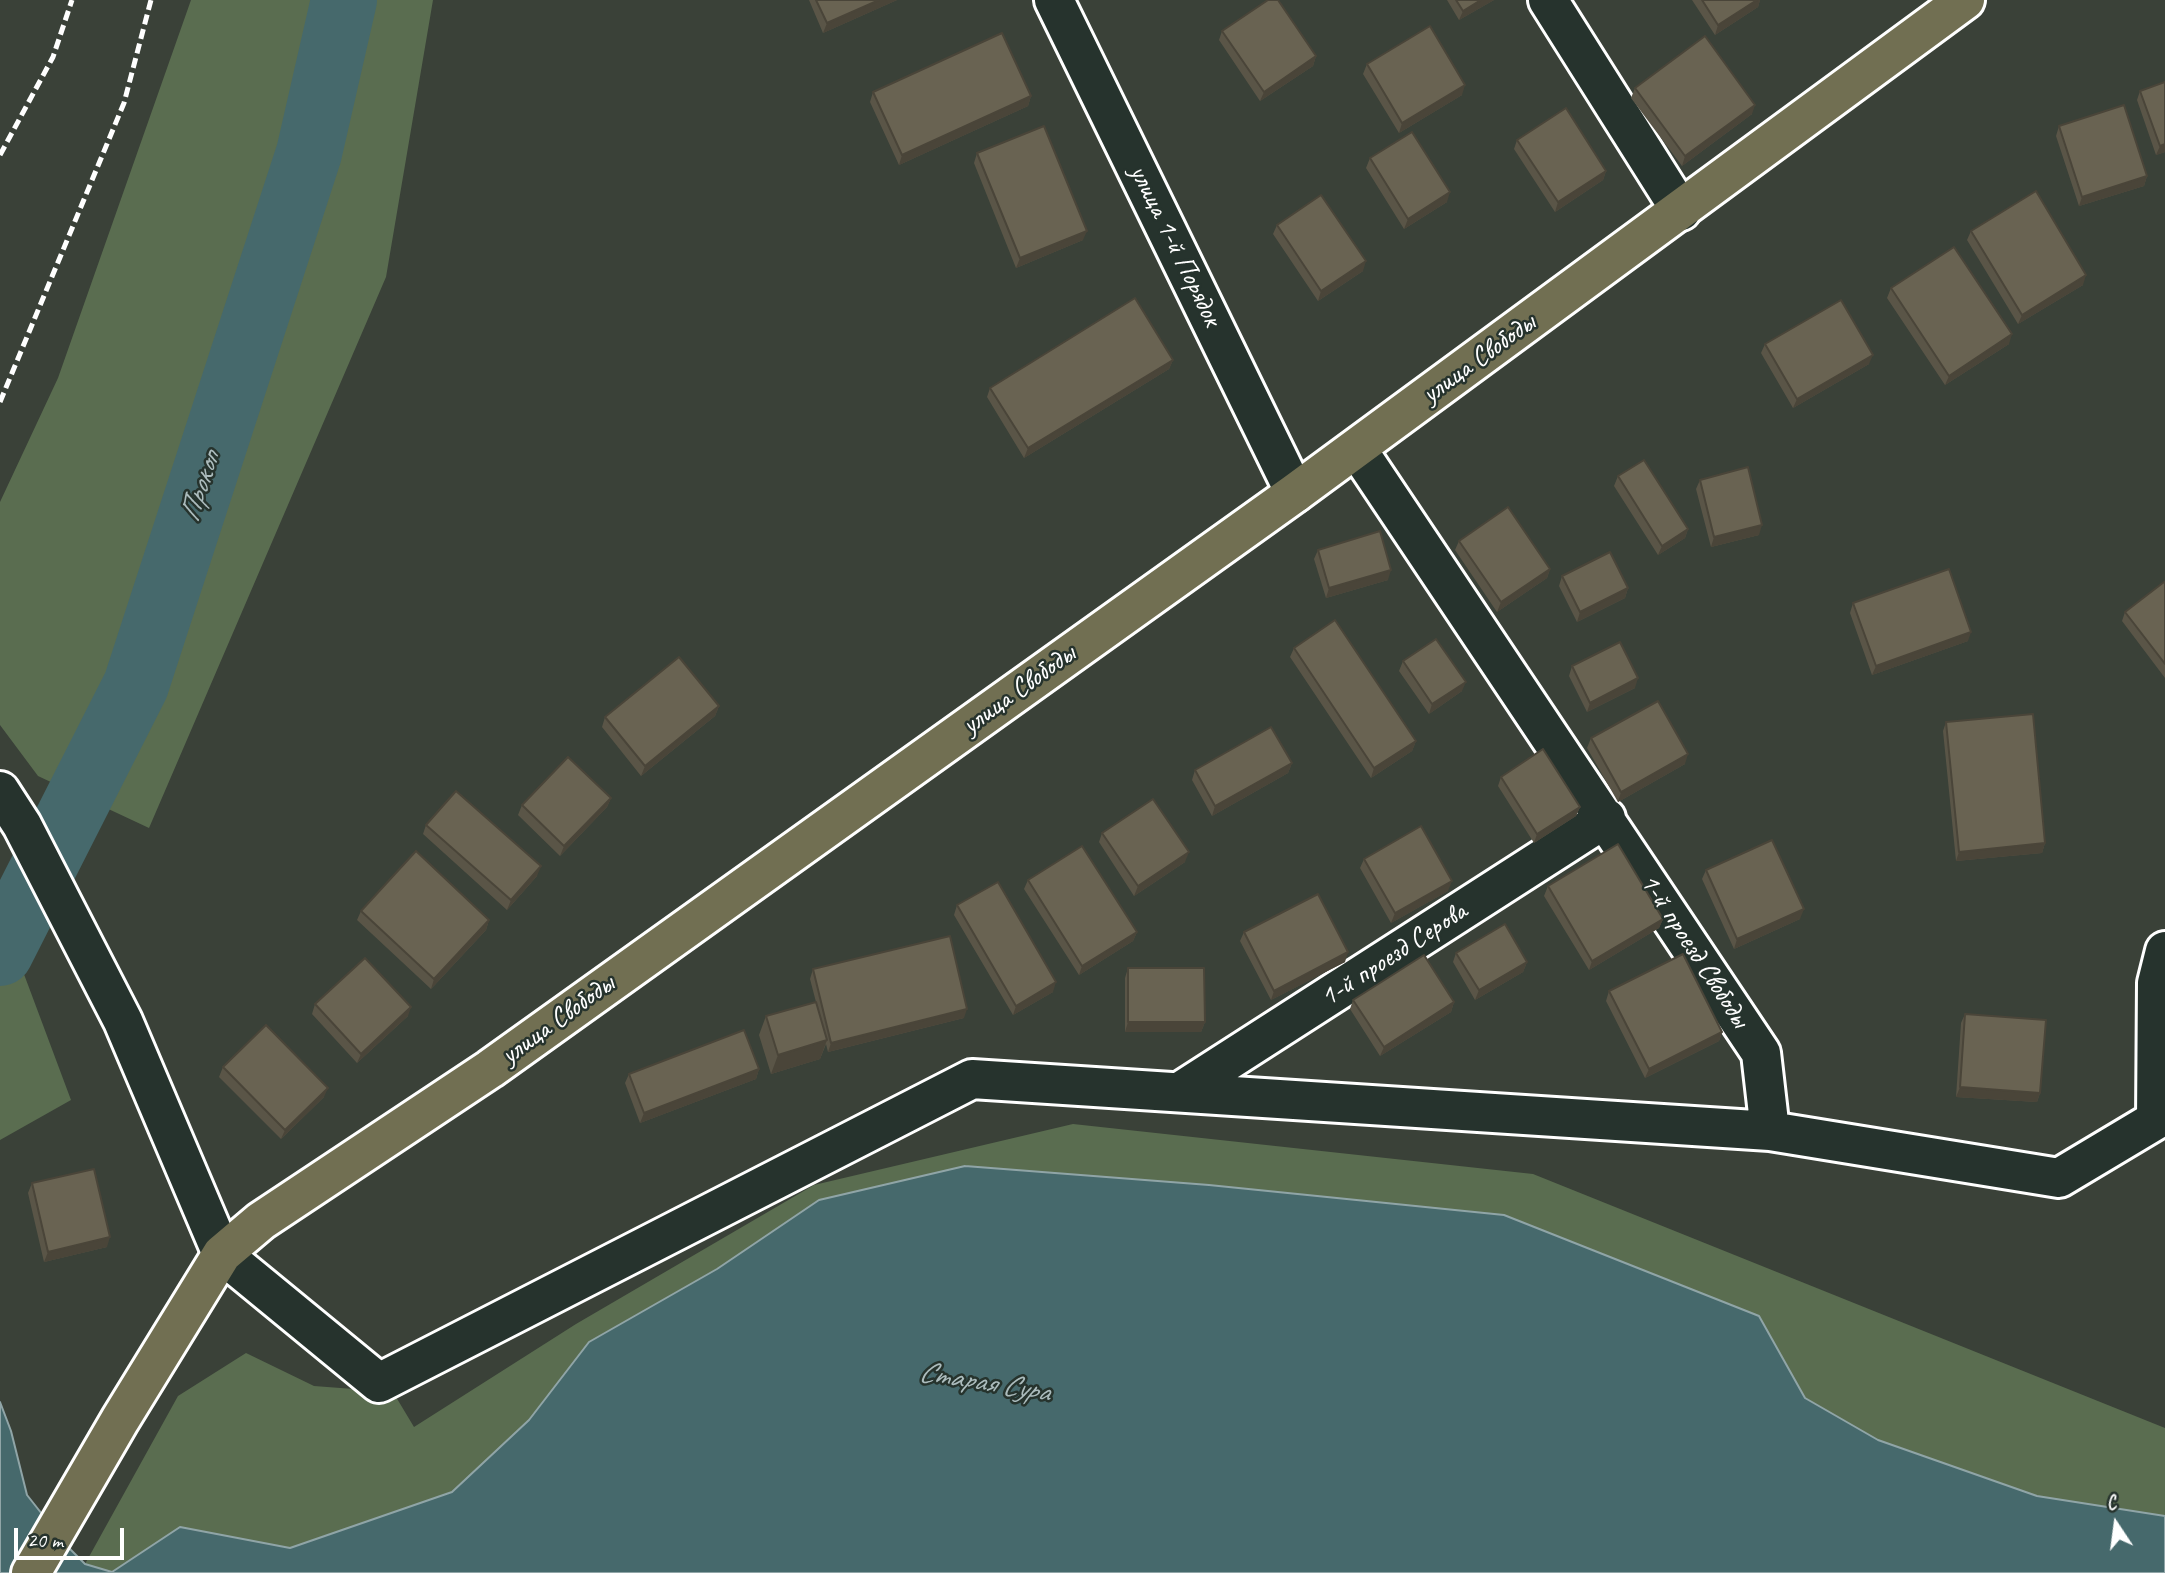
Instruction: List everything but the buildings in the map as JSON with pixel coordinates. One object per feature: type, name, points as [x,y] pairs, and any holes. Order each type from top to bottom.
[{"type":"main road","name":"улица Свободы","points":[[31,1573],[120,1420],[222,1254],[261,1221],[490,1069],[1357,449],[1965,0]]},
{"type":"street","name":"улица 1-й Порядок","points":[[1054,0],[1295,493]]},
{"type":"street","points":[[1548,0],[1681,211]]},
{"type":"street","name":"1-й проезд Свободы","points":[[1357,449],[1761,1053],[1770,1131]]},
{"type":"street","points":[[0,791],[22,825],[123,1021],[222,1254],[379,1383],[972,1079],[1770,1131],[2059,1178],[2160,1126],[2157,983],[2165,951]]},
{"type":"street","name":"1-й проезд Серова","points":[[1181,1091],[1606,818]]},
{"type":"green space","points":[[191,0],[433,0],[386,277],[149,828],[38,776],[0,725],[0,502],[58,378]]},
{"type":"green space","points":[[0,910],[71,1100],[0,1140]]},
{"type":"green space","points":[[1073,1124],[1533,1174],[2165,1428],[2165,1516],[2037,1496],[1878,1440],[1805,1398],[1759,1316],[1504,1215],[1209,1185],[966,1166],[819,1200],[717,1269],[590,1342],[529,1420],[452,1492],[290,1548],[180,1527],[112,1572],[85,1564],[178,1396],[246,1353],[314,1386],[393,1392],[414,1427],[576,1324],[814,1185]]},
{"type":"water","name":"Старая Сура","points":[[965,1166],[1209,1185],[1504,1215],[1759,1316],[1805,1398],[1878,1440],[2037,1496],[2165,1516],[2165,1573],[0,1573],[0,1402],[11,1431],[27,1495],[85,1564],[112,1572],[180,1527],[290,1548],[452,1492],[529,1420],[589,1342],[717,1269],[819,1200]]},
{"type":"waterway","name":"Прокоп","points":[[0,953],[136,685],[309,153],[344,0]]},
{"type":"railway","points":[[0,155],[53,57],[72,0]]},
{"type":"railway","points":[[0,402],[124,103],[151,0]]}]
